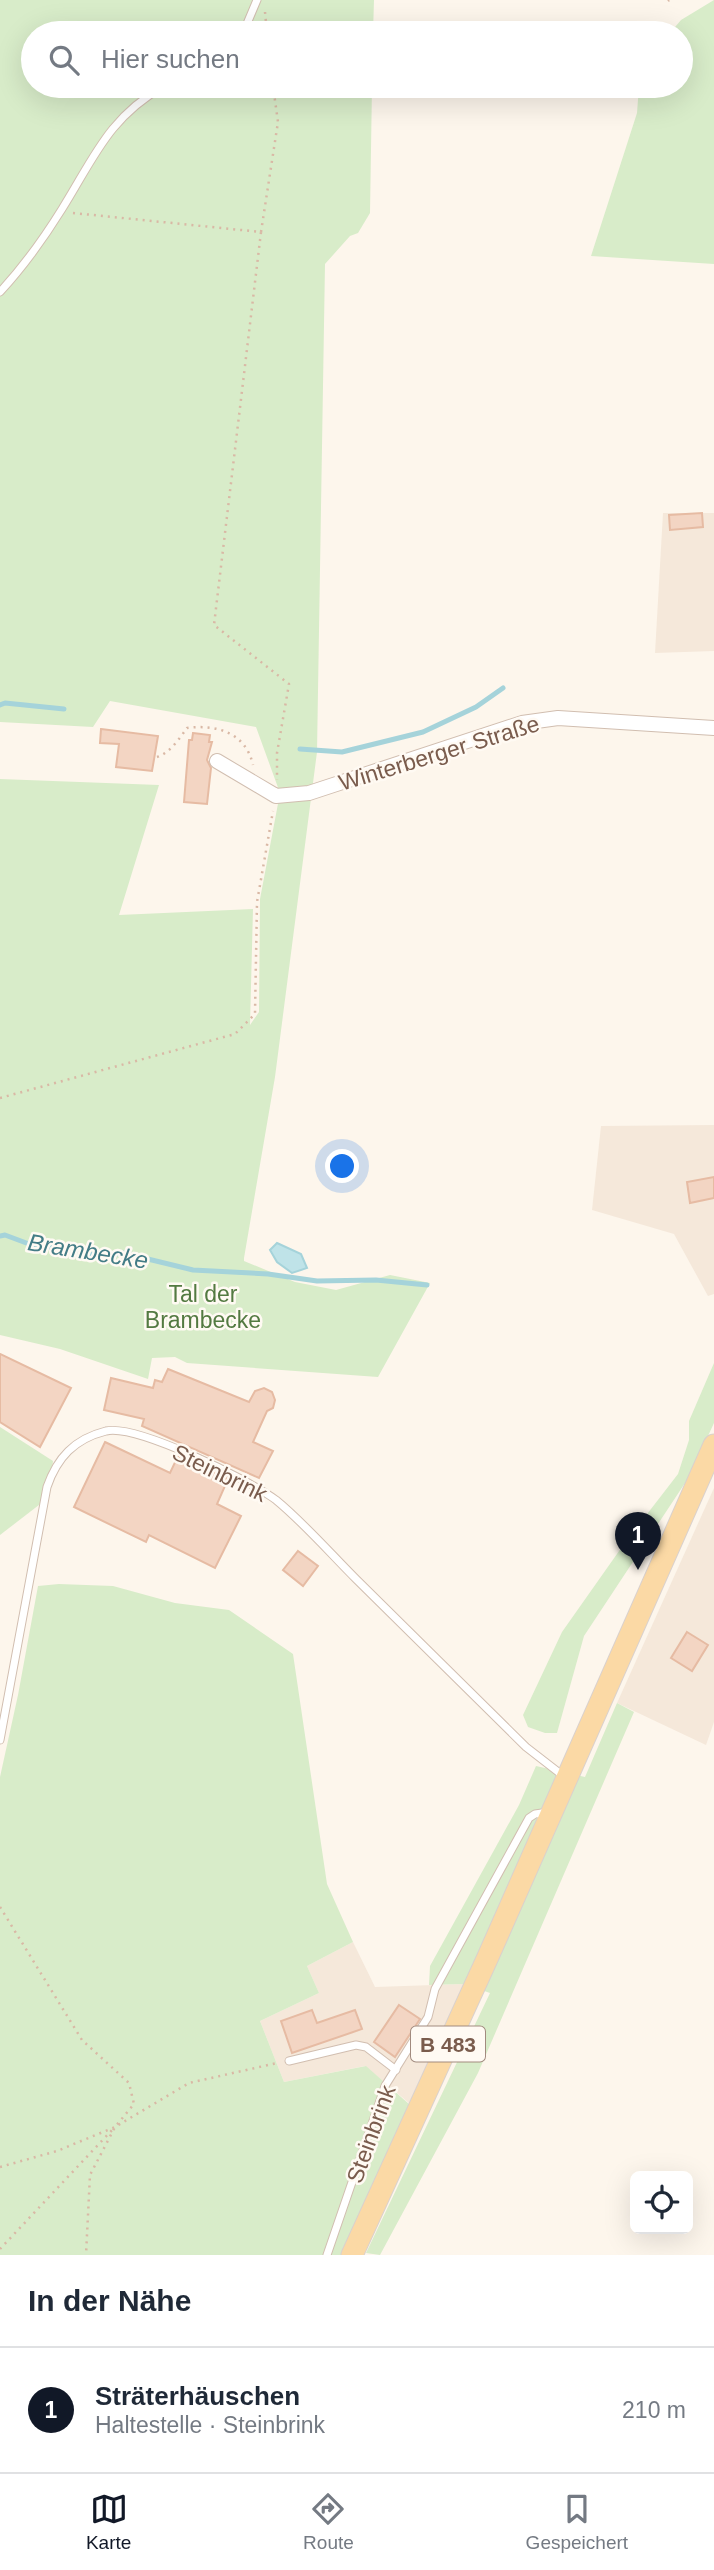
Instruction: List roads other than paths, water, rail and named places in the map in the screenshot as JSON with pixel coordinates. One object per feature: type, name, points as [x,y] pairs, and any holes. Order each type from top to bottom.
[{"type":"main road","name":"Steinbrink","points":[[352,2255],[553,1812],[714,1446]]},
{"type":"street","name":"Winterberger Straße","points":[[217,761],[276,796],[309,793],[534,721],[558,718],[714,728]]},
{"type":"lane","points":[[248,21],[257,0]]},
{"type":"lane","points":[[0,292],[61,211],[106,135],[146,98]]},
{"type":"lane","name":"Steinbrink","points":[[0,1740],[52,1471],[60,1458],[88,1438],[107,1431],[123,1431],[203,1460],[276,1500],[526,1747],[567,1780]]},
{"type":"lane","name":"Steinbrink","points":[[327,2255],[385,2087],[428,2017],[435,1989],[529,1818],[535,1814],[553,1812]]},
{"type":"lane","points":[[289,2061],[356,2045],[366,2048],[396,2070]]},
{"type":"water","points":[[277,1243],[301,1254],[307,1268],[292,1273],[277,1262],[270,1250]]},
{"type":"waterway","points":[[300,749],[342,752],[423,732],[476,707],[503,688]]},
{"type":"waterway","points":[[0,705],[5,703],[64,709]]},
{"type":"waterway","name":"Brambecke","points":[[0,1236],[5,1235],[29,1244],[103,1256],[123,1253],[193,1270],[268,1274],[317,1281],[376,1280],[427,1285]]},
{"type":"place","name":"Sträterhäuschen","points":[[638,1570]]},
{"type":"park label","name":"Tal der Brambecke","points":[[203,1307]]}]
